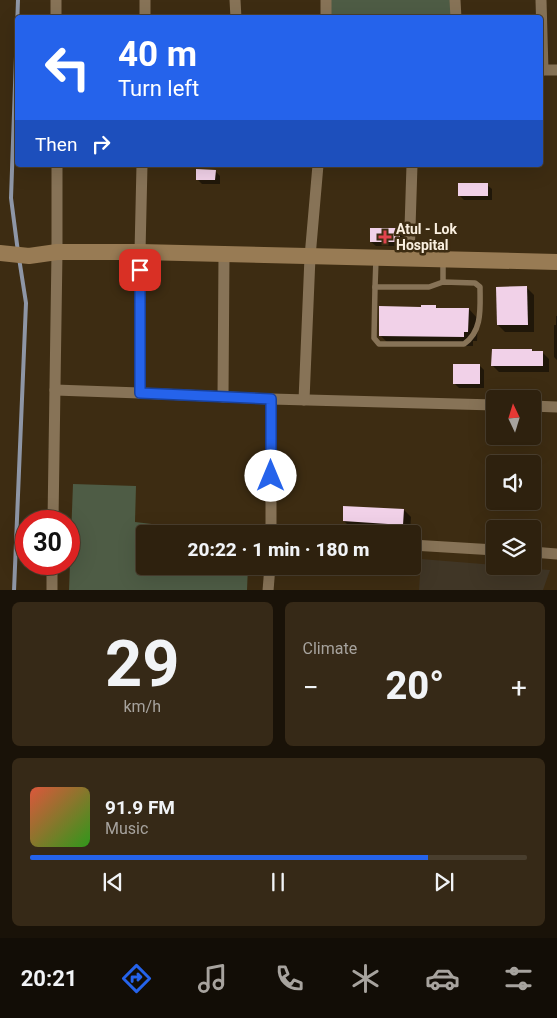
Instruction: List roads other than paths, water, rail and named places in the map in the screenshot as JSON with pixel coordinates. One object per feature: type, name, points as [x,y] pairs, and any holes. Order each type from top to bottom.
[{"type":"street","points":[[56,0],[56,15]]},
{"type":"street","points":[[145,0],[145,15]]},
{"type":"street","points":[[235,0],[236,15]]},
{"type":"street","points":[[326,0],[326,15]]},
{"type":"street","points":[[455,0],[456,15]]},
{"type":"street","points":[[542,0],[542,15]]},
{"type":"street","points":[[543,70],[557,70]]},
{"type":"street","points":[[53,510],[57,167]]},
{"type":"street","points":[[140,393],[142,167]]},
{"type":"street","points":[[304,400],[310,256],[318,167]]},
{"type":"street","points":[[409,258],[412,167]]},
{"type":"street","points":[[4,254],[30,256],[57,252],[140,252],[557,262]]},
{"type":"street","points":[[223,397],[224,254]]},
{"type":"street","points":[[55,390],[271,399],[486,405]]},
{"type":"street","points":[[271,399],[271,525]]},
{"type":"street","points":[[541,406],[557,407]]},
{"type":"street","points":[[421,545],[486,549]]},
{"type":"street","points":[[541,553],[557,554]]},
{"type":"street","points":[[52,575],[52,590]]},
{"type":"street","points":[[268,590],[269,575]]},
{"type":"lane","points":[[375,287],[429,287],[443,282],[475,283],[480,287],[480,316],[476,333],[464,344],[379,344],[374,338],[375,287],[376,258]]},
{"type":"lane","points":[[443,282],[444,260]]},
{"type":"waterway","points":[[17,15],[18,0]]},
{"type":"waterway","points":[[15,85],[11,198],[18,252]]},
{"type":"waterway","points":[[14,590],[26,303],[19,258]]},
{"type":"place","name":"Atul - Lok Hospital","points":[[385,237]]}]
